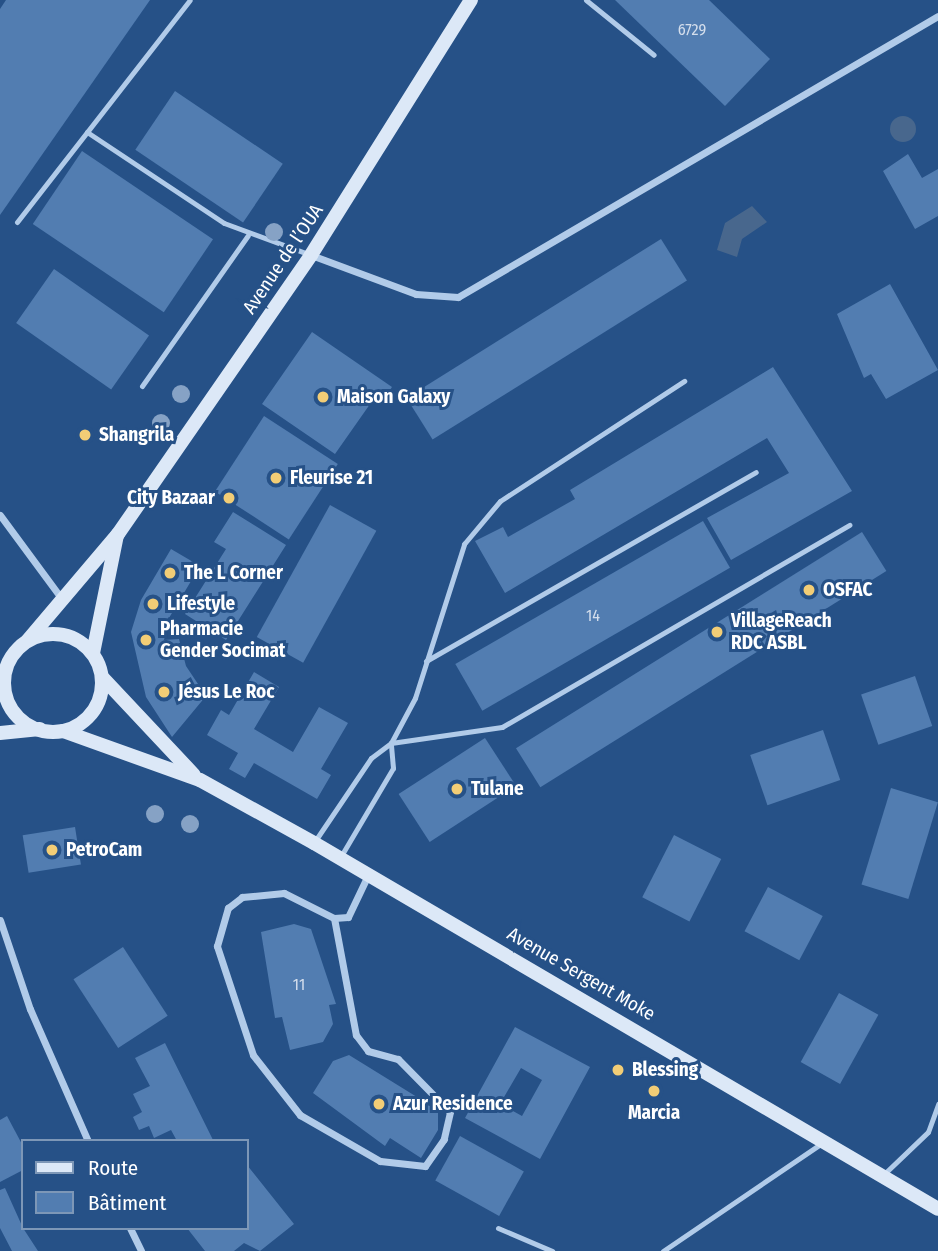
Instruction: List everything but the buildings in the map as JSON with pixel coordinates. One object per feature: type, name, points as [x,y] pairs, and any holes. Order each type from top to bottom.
[{"type":"main road","name":"Avenue de l’OUA","points":[[28,640],[118,534],[311,255],[471,0]]},
{"type":"main road","name":"Avenue de l’OUA","points":[[93,653],[118,534]]},
{"type":"main road","points":[[0,733],[41,729],[63,731],[93,711],[102,677],[93,653],[75,638],[51,633],[28,640],[4,663],[6,701],[17,718],[41,729]]},
{"type":"main road","name":"Avenue Sergent Moke","points":[[102,677],[200,780]]},
{"type":"main road","name":"Avenue Sergent Moke","points":[[63,731],[200,780],[340,858],[938,1209]]},
{"type":"street","points":[[311,255],[426,297],[458,297],[938,16]]},
{"type":"street","points":[[0,515],[62,599]]},
{"type":"street","points":[[334,918],[356,1035],[368,1051],[398,1059],[450,1112],[444,1139],[425,1166],[380,1161],[300,1115],[253,1055],[238,1025],[217,946],[228,908],[242,897],[284,893],[334,918],[348,917],[368,875]]},
{"type":"street","points":[[0,920],[30,1009],[87,1139]]},
{"type":"street","points":[[131,1230],[141,1251]]},
{"type":"lane","points":[[17,222],[190,0]]},
{"type":"lane","points":[[586,0],[654,55]]},
{"type":"lane","points":[[87,132],[248,235],[311,255]]},
{"type":"lane","points":[[142,386],[248,235]]},
{"type":"lane","points":[[340,858],[393,768],[391,743],[426,661],[455,561],[500,501],[684,381]]},
{"type":"lane","points":[[426,661],[756,472]]},
{"type":"lane","points":[[314,843],[371,758],[391,743],[502,727],[849,525]]},
{"type":"lane","points":[[883,1175],[928,1132],[938,1104]]},
{"type":"lane","points":[[663,1251],[825,1141]]},
{"type":"lane","points":[[498,1228],[552,1251]]},
{"type":"water","points":[[903,116],[912,120],[916,129],[912,138],[903,142],[894,138],[890,129],[894,120]]},
{"type":"water","points":[[752,206],[767,222],[742,239],[737,257],[717,250],[725,223]]},
{"type":"place","name":"Maison Galaxy","points":[[323,397]]},
{"type":"place","name":"Shangrila","points":[[85,435]]},
{"type":"place","name":"Fleurise 21","points":[[276,478]]},
{"type":"place","name":"City Bazaar","points":[[229,498]]},
{"type":"place","name":"The L Corner","points":[[170,573]]},
{"type":"place","name":"OSFAC","points":[[809,590]]},
{"type":"place","name":"Lifestyle","points":[[153,604]]},
{"type":"place","name":"VillageReach RDC ASBL","points":[[717,632]]},
{"type":"place","name":"Pharmacie Gender Socimat","points":[[146,640]]},
{"type":"place","name":"Jésus Le Roc","points":[[164,692]]},
{"type":"place","name":"Tulane","points":[[457,789]]},
{"type":"place","name":"PetroCam","points":[[52,850]]},
{"type":"place","name":"Blessing","points":[[618,1070]]},
{"type":"place","name":"Marcia","points":[[654,1091]]},
{"type":"place","name":"Azur Residence","points":[[379,1104]]}]
